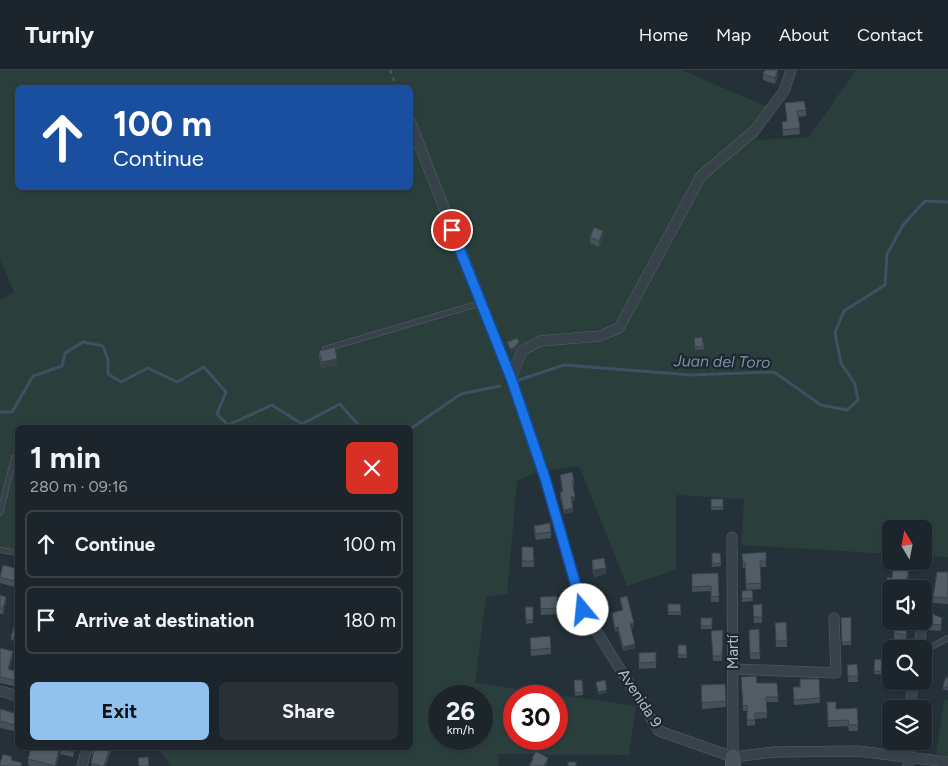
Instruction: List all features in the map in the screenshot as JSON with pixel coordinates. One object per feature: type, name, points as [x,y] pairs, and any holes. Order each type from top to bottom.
[{"type":"street","points":[[511,378],[522,351],[540,341],[600,336],[619,328],[701,176],[755,130],[784,91],[791,70]]},
{"type":"street","name":"Avenida 9","points":[[413,129],[511,378],[545,478],[583,610],[659,731],[733,762],[774,752],[829,751],[857,751],[908,761],[948,762]]},
{"type":"street","name":"Martí","points":[[732,537],[733,762]]},
{"type":"street","points":[[733,669],[836,673],[834,618]]},
{"type":"street","points":[[0,691],[15,695]]},
{"type":"street","points":[[82,766],[86,750]]},
{"type":"lane","points":[[325,348],[481,303]]},
{"type":"lane","points":[[0,513],[14,458]]},
{"type":"lane","points":[[0,550],[15,552]]},
{"type":"lane","points":[[932,646],[948,638]]},
{"type":"path","points":[[390,70],[396,85]]},
{"type":"green space","points":[[0,70],[682,70],[772,109],[756,140],[809,137],[856,70],[948,70],[948,557],[932,556],[932,520],[882,520],[882,553],[741,545],[744,499],[676,495],[676,570],[627,586],[579,466],[534,473],[517,481],[507,594],[486,597],[475,683],[489,685],[428,685],[428,750],[493,750],[493,686],[503,687],[503,750],[568,750],[568,696],[636,706],[629,755],[498,754],[499,766],[171,766],[159,750],[413,750],[413,425],[15,425],[15,552],[0,548],[0,300],[14,292],[0,260]]},
{"type":"green space","points":[[948,700],[948,756],[936,754],[944,701]]},
{"type":"building","points":[[765,70],[778,70],[775,78],[763,74]]},
{"type":"building","points":[[804,101],[806,110],[797,111],[800,128],[783,130],[782,122],[787,121],[785,103]]},
{"type":"building","points":[[594,227],[603,231],[599,241],[590,237]]},
{"type":"building","points":[[702,337],[704,346],[695,347],[694,338]]},
{"type":"building","points":[[517,338],[519,342],[510,349],[507,342]]},
{"type":"building","points":[[335,347],[337,359],[322,362],[319,351]]},
{"type":"building","points":[[572,472],[575,496],[571,497],[573,508],[564,510],[560,492],[563,492],[560,475]]},
{"type":"building","points":[[711,499],[723,499],[723,507],[711,507]]},
{"type":"building","points":[[550,523],[551,532],[536,534],[534,526]]},
{"type":"building","points":[[522,547],[533,547],[534,561],[522,561]]},
{"type":"building","points":[[766,552],[766,561],[760,561],[761,583],[746,584],[745,562],[743,562],[742,554]]},
{"type":"building","points":[[712,553],[720,553],[721,563],[712,564]]},
{"type":"building","points":[[604,558],[606,568],[594,570],[592,560]]},
{"type":"building","points":[[3,565],[15,568],[15,581],[0,577]]},
{"type":"building","points":[[893,570],[908,570],[907,579],[910,580],[887,580],[887,577],[892,578]]},
{"type":"building","points":[[937,572],[948,572],[948,598],[933,597]]},
{"type":"building","points":[[718,573],[719,596],[711,597],[711,586],[692,587],[692,574]]},
{"type":"building","points":[[752,590],[753,598],[742,599],[742,591]]},
{"type":"building","points":[[0,595],[6,597],[3,608],[0,608]]},
{"type":"building","points":[[557,596],[558,608],[541,609],[540,597]]},
{"type":"building","points":[[627,596],[634,623],[630,624],[635,644],[623,647],[618,627],[615,628],[612,613],[623,610],[620,598]]},
{"type":"building","points":[[668,604],[680,604],[681,612],[668,612]]},
{"type":"building","points":[[762,604],[762,617],[754,617],[753,605]]},
{"type":"building","points":[[525,607],[533,607],[533,620],[526,620]]},
{"type":"building","points":[[932,614],[942,618],[941,625],[932,624]]},
{"type":"building","points":[[851,617],[851,642],[842,642],[841,618]]},
{"type":"building","points":[[701,618],[712,618],[712,626],[701,626]]},
{"type":"building","points":[[786,622],[787,641],[776,641],[775,623]]},
{"type":"building","points":[[14,626],[15,626],[15,638],[11,637]]},
{"type":"building","points":[[759,629],[760,653],[750,653],[749,630]]},
{"type":"building","points":[[723,630],[722,656],[713,656],[711,631]]},
{"type":"building","points":[[894,630],[906,630],[906,635],[894,633]]},
{"type":"building","points":[[550,636],[551,648],[531,650],[530,638]]},
{"type":"building","points":[[678,645],[686,645],[687,655],[678,655]]},
{"type":"building","points":[[0,648],[13,651],[8,669],[15,671],[15,680],[0,677]]},
{"type":"building","points":[[656,652],[656,662],[639,663],[639,653]]},
{"type":"building","points":[[875,659],[882,660],[882,671],[874,671]]},
{"type":"building","points":[[857,664],[858,676],[848,676],[847,665]]},
{"type":"building","points":[[756,676],[757,683],[777,683],[778,697],[766,697],[767,713],[755,713],[755,720],[747,720],[747,705],[743,706],[741,677]]},
{"type":"building","points":[[946,677],[948,678],[948,688],[943,686]]},
{"type":"building","points":[[800,679],[819,679],[820,698],[794,700],[793,687],[800,687]]},
{"type":"building","points":[[574,680],[582,680],[583,692],[575,693]]},
{"type":"building","points":[[605,680],[607,690],[598,692],[596,682]]},
{"type":"building","points":[[725,684],[726,701],[702,703],[701,685]]},
{"type":"building","points":[[827,702],[836,702],[836,709],[857,708],[858,725],[849,725],[848,720],[828,721]]},
{"type":"building","points":[[0,709],[14,713],[15,709],[15,725],[0,721]]},
{"type":"building","points":[[30,750],[59,750],[55,766],[28,759]]},
{"type":"building","points":[[109,750],[104,766],[91,763],[94,751],[92,751]]},
{"type":"building","points":[[536,751],[548,758],[544,766],[529,766]]},
{"type":"building","points":[[3,754],[12,757],[11,760],[22,763],[21,766],[0,766]]},
{"type":"building","points":[[148,757],[149,766],[139,766],[138,758]]},
{"type":"building","points":[[568,762],[576,762],[576,766],[568,766]]},
{"type":"waterway","name":"Juan del Toro","points":[[519,380],[564,365],[691,375],[774,372],[821,405],[847,410],[858,400],[855,384],[841,363],[835,333],[844,311],[885,285],[887,254],[903,225],[925,201],[948,202]]},
{"type":"waterway","name":"Juan del Toro","points":[[0,412],[12,412],[33,376],[62,366],[65,353],[83,342],[103,346],[108,360],[108,374],[121,382],[148,368],[177,382],[204,367],[226,392],[217,414],[228,425]]},
{"type":"waterway","name":"Juan del Toro","points":[[413,427],[461,394],[500,386]]},
{"type":"waterway","name":"Juan del Toro","points":[[228,425],[272,405],[302,424],[340,404],[358,425]]},
{"type":"route","points":[[452,230],[511,378],[545,478],[583,610]]}]
